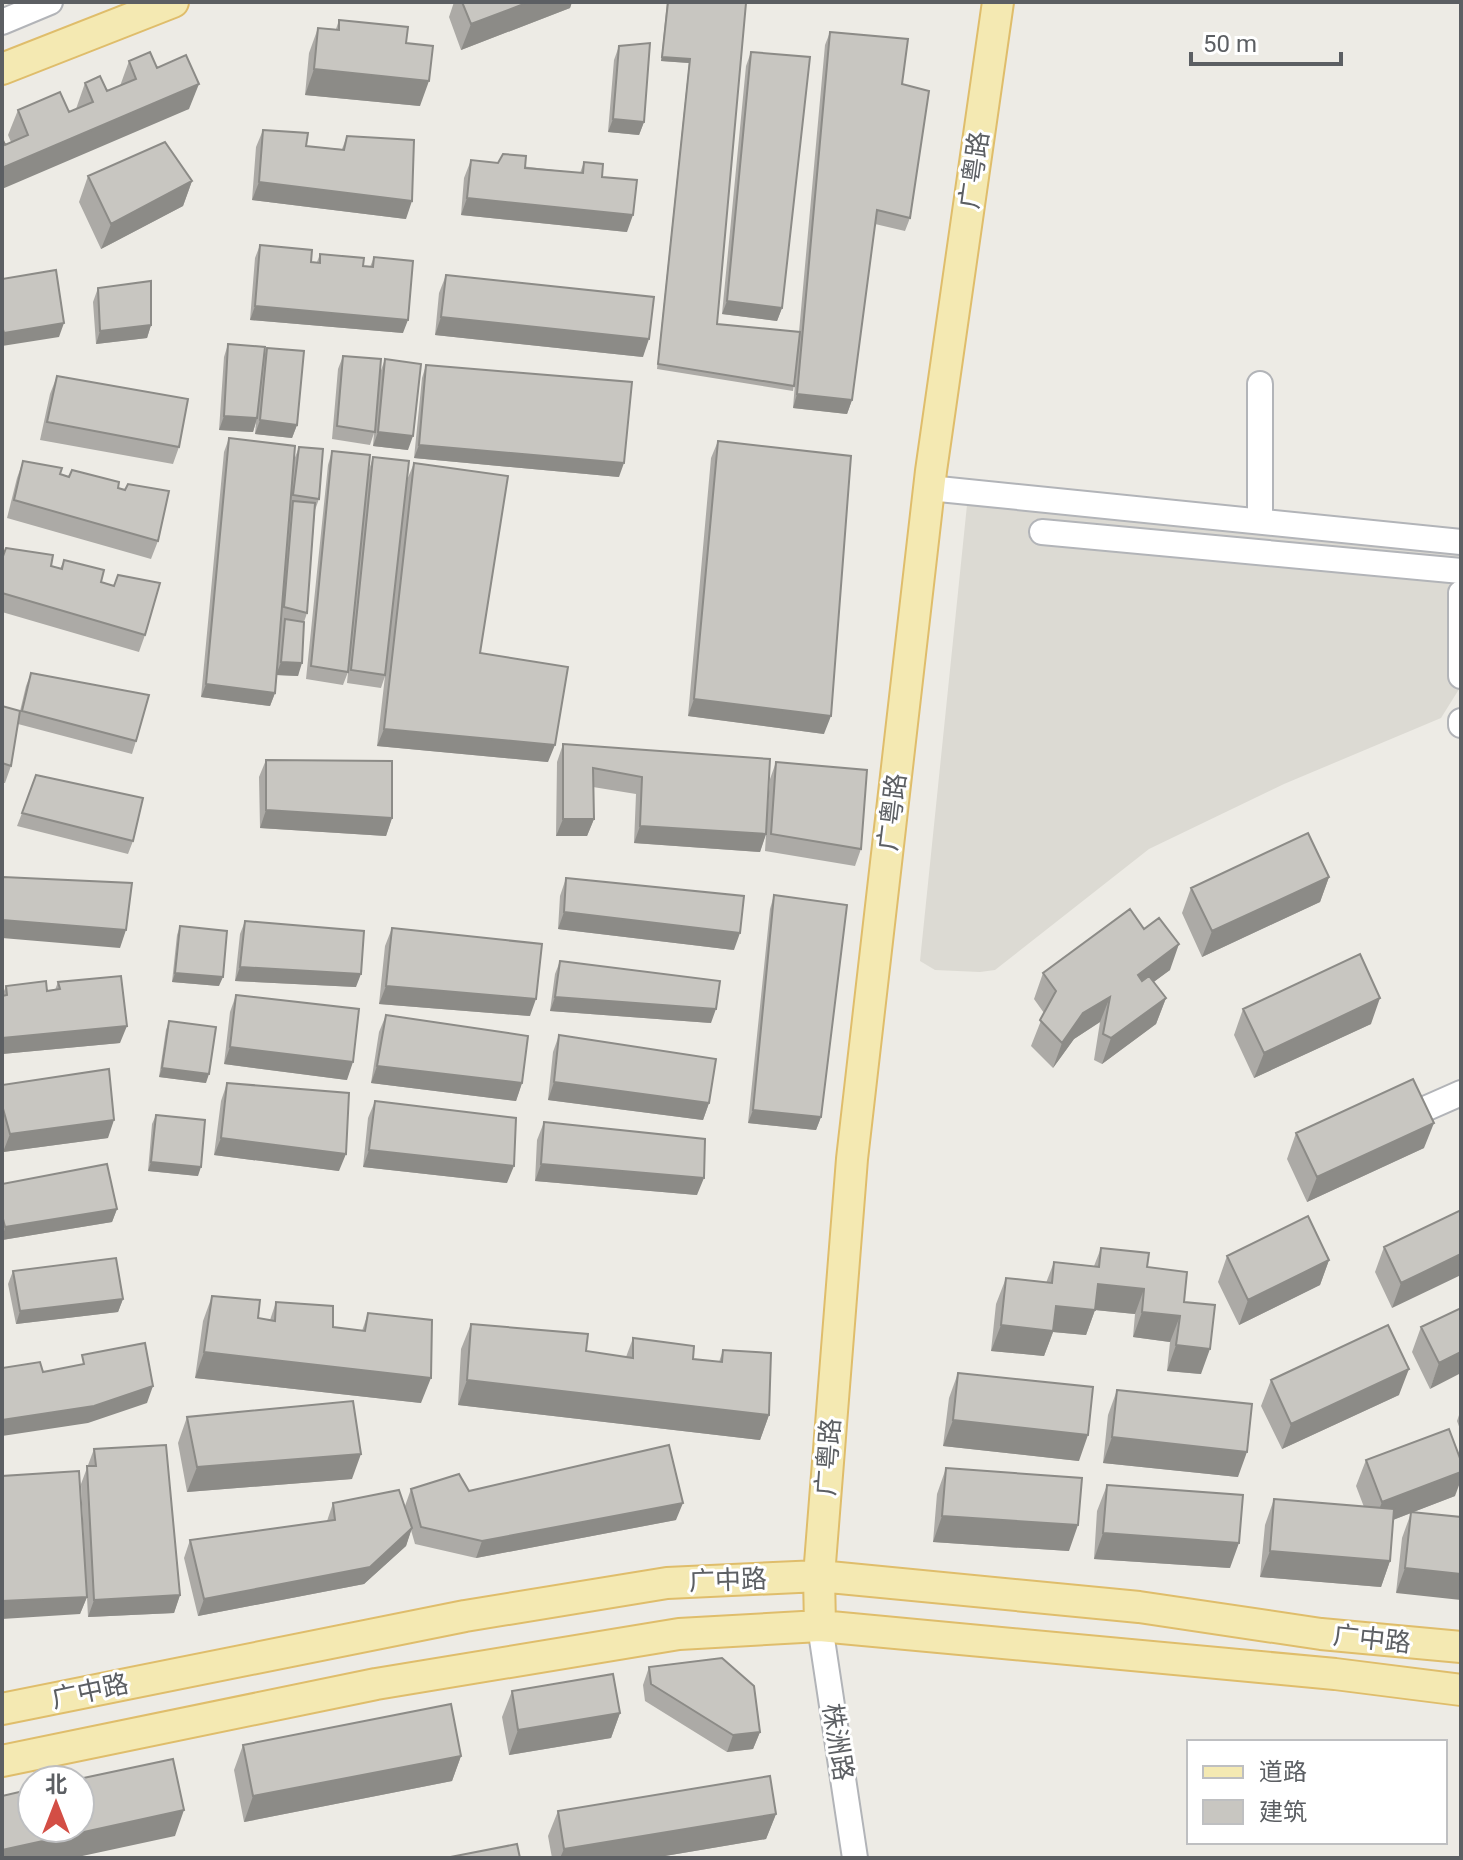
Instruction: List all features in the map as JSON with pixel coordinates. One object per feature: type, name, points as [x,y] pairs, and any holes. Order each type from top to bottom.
[{"type":"main road","points":[[2,69],[130,10],[173,2]]},
{"type":"main road","name":"广粤路","points":[[820,1626],[819,1576],[852,1159],[929,488],[998,2]]},
{"type":"main road","name":"广中路","points":[[2,1709],[465,1616],[667,1583],[819,1576],[1139,1607],[1321,1634],[1461,1647]]},
{"type":"main road","name":"广中路","points":[[2,1761],[376,1684],[588,1649],[679,1634],[820,1626],[1335,1674],[1461,1690]]},
{"type":"street","points":[[2,22],[50,2]]},
{"type":"street","points":[[1260,384],[1260,521]]},
{"type":"street","points":[[929,488],[1461,542]]},
{"type":"street","points":[[1195,547],[1199,515]]},
{"type":"street","points":[[1042,532],[1461,571]]},
{"type":"street","points":[[1461,593],[1461,676]]},
{"type":"street","points":[[1427,1108],[1461,1093]]},
{"type":"street","name":"株洲路","points":[[820,1626],[855,1858]]},
{"type":"shaded area","points":[[967,505],[1461,552],[1461,686],[1441,718],[1284,784],[1149,849],[995,970],[935,970],[920,961]]},
{"type":"building","points":[[462,2],[529,2],[471,24]]},
{"type":"building","points":[[668,2],[746,3],[717,324],[800,332],[794,386],[658,364],[690,59],[662,57]]},
{"type":"building","points":[[339,20],[408,27],[406,43],[433,46],[429,81],[314,69],[318,28],[339,30]]},
{"type":"building","points":[[830,32],[908,39],[902,84],[929,91],[910,218],[877,210],[852,400],[797,394]]},
{"type":"building","points":[[650,43],[644,122],[613,119],[619,46]]},
{"type":"building","points":[[150,52],[157,68],[186,55],[199,84],[2,168],[2,138],[5,145],[28,135],[18,110],[60,92],[69,112],[93,102],[85,83],[100,76],[107,91],[136,79],[129,61]]},
{"type":"building","points":[[751,52],[810,57],[782,308],[727,301]]},
{"type":"building","points":[[263,130],[308,133],[306,146],[344,150],[347,136],[414,140],[412,201],[259,182]]},
{"type":"building","points":[[165,142],[192,181],[111,224],[88,176]]},
{"type":"building","points":[[503,154],[526,156],[525,168],[583,173],[584,162],[603,164],[602,177],[637,180],[633,215],[467,198],[471,160],[498,163]]},
{"type":"building","points":[[260,245],[312,250],[311,262],[320,263],[320,254],[364,258],[363,266],[373,267],[374,257],[413,261],[408,320],[255,306]]},
{"type":"building","points":[[56,270],[64,323],[4,333],[2,279]]},
{"type":"building","points":[[446,275],[654,297],[649,339],[441,317]]},
{"type":"building","points":[[151,281],[151,325],[100,331],[98,288]]},
{"type":"building","points":[[228,344],[265,347],[257,418],[224,416]]},
{"type":"building","points":[[267,348],[304,351],[297,425],[260,420]]},
{"type":"building","points":[[343,356],[381,359],[375,432],[337,426]]},
{"type":"building","points":[[385,359],[421,364],[413,436],[378,432]]},
{"type":"building","points":[[426,365],[632,382],[624,463],[419,445]]},
{"type":"building","points":[[57,376],[188,399],[179,447],[47,422]]},
{"type":"building","points":[[229,438],[295,446],[275,693],[206,684]]},
{"type":"building","points":[[718,441],[851,456],[831,716],[694,699]]},
{"type":"building","points":[[299,447],[323,449],[319,499],[293,495]]},
{"type":"building","points":[[332,451],[370,455],[348,672],[311,666]]},
{"type":"building","points":[[373,457],[409,461],[385,675],[351,670]]},
{"type":"building","points":[[23,461],[62,468],[60,474],[69,477],[72,470],[119,482],[118,488],[125,490],[128,484],[169,491],[158,541],[14,500]]},
{"type":"building","points":[[414,463],[508,476],[480,653],[568,667],[555,745],[384,729]]},
{"type":"building","points":[[293,501],[315,503],[307,613],[284,607]]},
{"type":"building","points":[[6,548],[53,555],[51,566],[62,569],[64,560],[104,570],[101,582],[114,586],[118,575],[160,583],[145,635],[2,593],[2,559]]},
{"type":"building","points":[[285,619],[304,622],[302,663],[281,662]]},
{"type":"building","points":[[31,673],[149,695],[136,741],[22,711]]},
{"type":"building","points":[[2,706],[20,711],[11,766],[2,763]]},
{"type":"building","points":[[563,744],[770,759],[766,834],[640,826],[642,777],[593,768],[594,819],[563,819]]},
{"type":"building","points":[[266,760],[392,761],[392,818],[266,810]]},
{"type":"building","points":[[776,762],[867,770],[861,849],[771,834]]},
{"type":"building","points":[[36,775],[143,798],[133,841],[22,813]]},
{"type":"building","points":[[1308,833],[1329,877],[1212,931],[1191,888]]},
{"type":"building","points":[[3,877],[132,883],[126,930],[2,920]]},
{"type":"building","points":[[566,878],[744,896],[740,933],[564,912]]},
{"type":"building","points":[[774,895],[847,905],[821,1117],[753,1110]]},
{"type":"building","points":[[1130,909],[1144,929],[1159,918],[1179,944],[1138,975],[1142,981],[1149,976],[1166,998],[1111,1038],[1103,1034],[1110,997],[1083,1013],[1062,1043],[1040,1020],[1056,991],[1043,973]]},
{"type":"building","points":[[245,921],[364,931],[361,974],[240,967]]},
{"type":"building","points":[[180,926],[227,931],[223,977],[175,973]]},
{"type":"building","points":[[392,928],[542,944],[536,999],[386,986]]},
{"type":"building","points":[[1360,954],[1380,998],[1264,1053],[1243,1009]]},
{"type":"building","points":[[560,961],[720,981],[716,1009],[555,997]]},
{"type":"building","points":[[121,976],[127,1026],[2,1038],[2,996],[7,995],[6,986],[46,981],[47,991],[60,989],[58,982]]},
{"type":"building","points":[[236,995],[359,1009],[353,1062],[230,1047]]},
{"type":"building","points":[[386,1015],[528,1036],[522,1083],[377,1066]]},
{"type":"building","points":[[169,1021],[216,1027],[209,1074],[162,1068]]},
{"type":"building","points":[[559,1035],[716,1059],[709,1103],[554,1082]]},
{"type":"building","points":[[109,1069],[114,1120],[10,1134],[2,1105],[2,1085]]},
{"type":"building","points":[[1413,1079],[1434,1123],[1317,1177],[1296,1133]]},
{"type":"building","points":[[227,1083],[349,1093],[346,1154],[221,1138]]},
{"type":"building","points":[[375,1101],[516,1118],[514,1166],[369,1150]]},
{"type":"building","points":[[156,1115],[205,1120],[201,1167],[151,1162]]},
{"type":"building","points":[[544,1122],[705,1139],[704,1178],[541,1164]]},
{"type":"building","points":[[107,1164],[117,1209],[5,1227],[2,1184]]},
{"type":"building","points":[[1461,1210],[1461,1254],[1401,1283],[1384,1247]]},
{"type":"building","points":[[1308,1216],[1329,1260],[1248,1300],[1227,1256]]},
{"type":"building","points":[[1101,1248],[1149,1253],[1147,1267],[1187,1272],[1184,1302],[1215,1305],[1210,1349],[1176,1345],[1180,1316],[1142,1312],[1144,1289],[1098,1284],[1095,1310],[1056,1306],[1053,1331],[1001,1325],[1006,1278],[1052,1283],[1054,1262],[1099,1267]]},
{"type":"building","points":[[116,1258],[123,1299],[20,1311],[13,1271]]},
{"type":"building","points":[[212,1296],[260,1300],[258,1318],[275,1321],[276,1302],[333,1306],[333,1327],[365,1331],[368,1313],[432,1320],[431,1378],[204,1352]]},
{"type":"building","points":[[1461,1308],[1461,1352],[1439,1363],[1421,1327]]},
{"type":"building","points":[[471,1324],[588,1334],[586,1351],[633,1358],[633,1338],[694,1346],[693,1359],[722,1362],[723,1350],[771,1353],[769,1415],[467,1380]]},
{"type":"building","points":[[1388,1325],[1409,1369],[1291,1424],[1271,1380]]},
{"type":"building","points":[[145,1343],[153,1386],[94,1406],[2,1420],[2,1368],[40,1362],[43,1372],[84,1364],[82,1355]]},
{"type":"building","points":[[958,1373],[1093,1387],[1088,1435],[953,1420]]},
{"type":"building","points":[[1117,1390],[1252,1404],[1247,1452],[1112,1437]]},
{"type":"building","points":[[353,1401],[361,1454],[197,1467],[187,1417]]},
{"type":"building","points":[[1449,1429],[1461,1461],[1461,1472],[1382,1502],[1366,1460]]},
{"type":"building","points":[[166,1445],[180,1595],[94,1600],[87,1466],[96,1466],[94,1449]]},
{"type":"building","points":[[669,1445],[683,1503],[482,1541],[421,1527],[411,1489],[459,1474],[469,1491]]},
{"type":"building","points":[[946,1468],[1082,1478],[1078,1525],[942,1516]]},
{"type":"building","points":[[79,1471],[87,1597],[2,1601],[2,1476]]},
{"type":"building","points":[[1107,1485],[1243,1495],[1239,1543],[1103,1533]]},
{"type":"building","points":[[399,1490],[412,1528],[370,1567],[204,1599],[190,1540],[335,1520],[333,1503]]},
{"type":"building","points":[[1274,1499],[1394,1509],[1390,1561],[1270,1551]]},
{"type":"building","points":[[1411,1512],[1461,1517],[1461,1574],[1405,1568]]},
{"type":"building","points":[[722,1658],[754,1686],[760,1732],[733,1735],[651,1684],[649,1667]]},
{"type":"building","points":[[613,1674],[620,1713],[518,1730],[512,1691]]},
{"type":"building","points":[[451,1704],[461,1756],[253,1796],[243,1745]]},
{"type":"building","points":[[173,1759],[184,1810],[96,1829],[96,1775]]},
{"type":"building","points":[[770,1776],[776,1814],[564,1849],[558,1811]]},
{"type":"building","points":[[16,1793],[16,1844],[29,1844],[2,1850],[2,1796]]},
{"type":"building","points":[[517,1844],[520,1858],[450,1858],[450,1857]]}]
